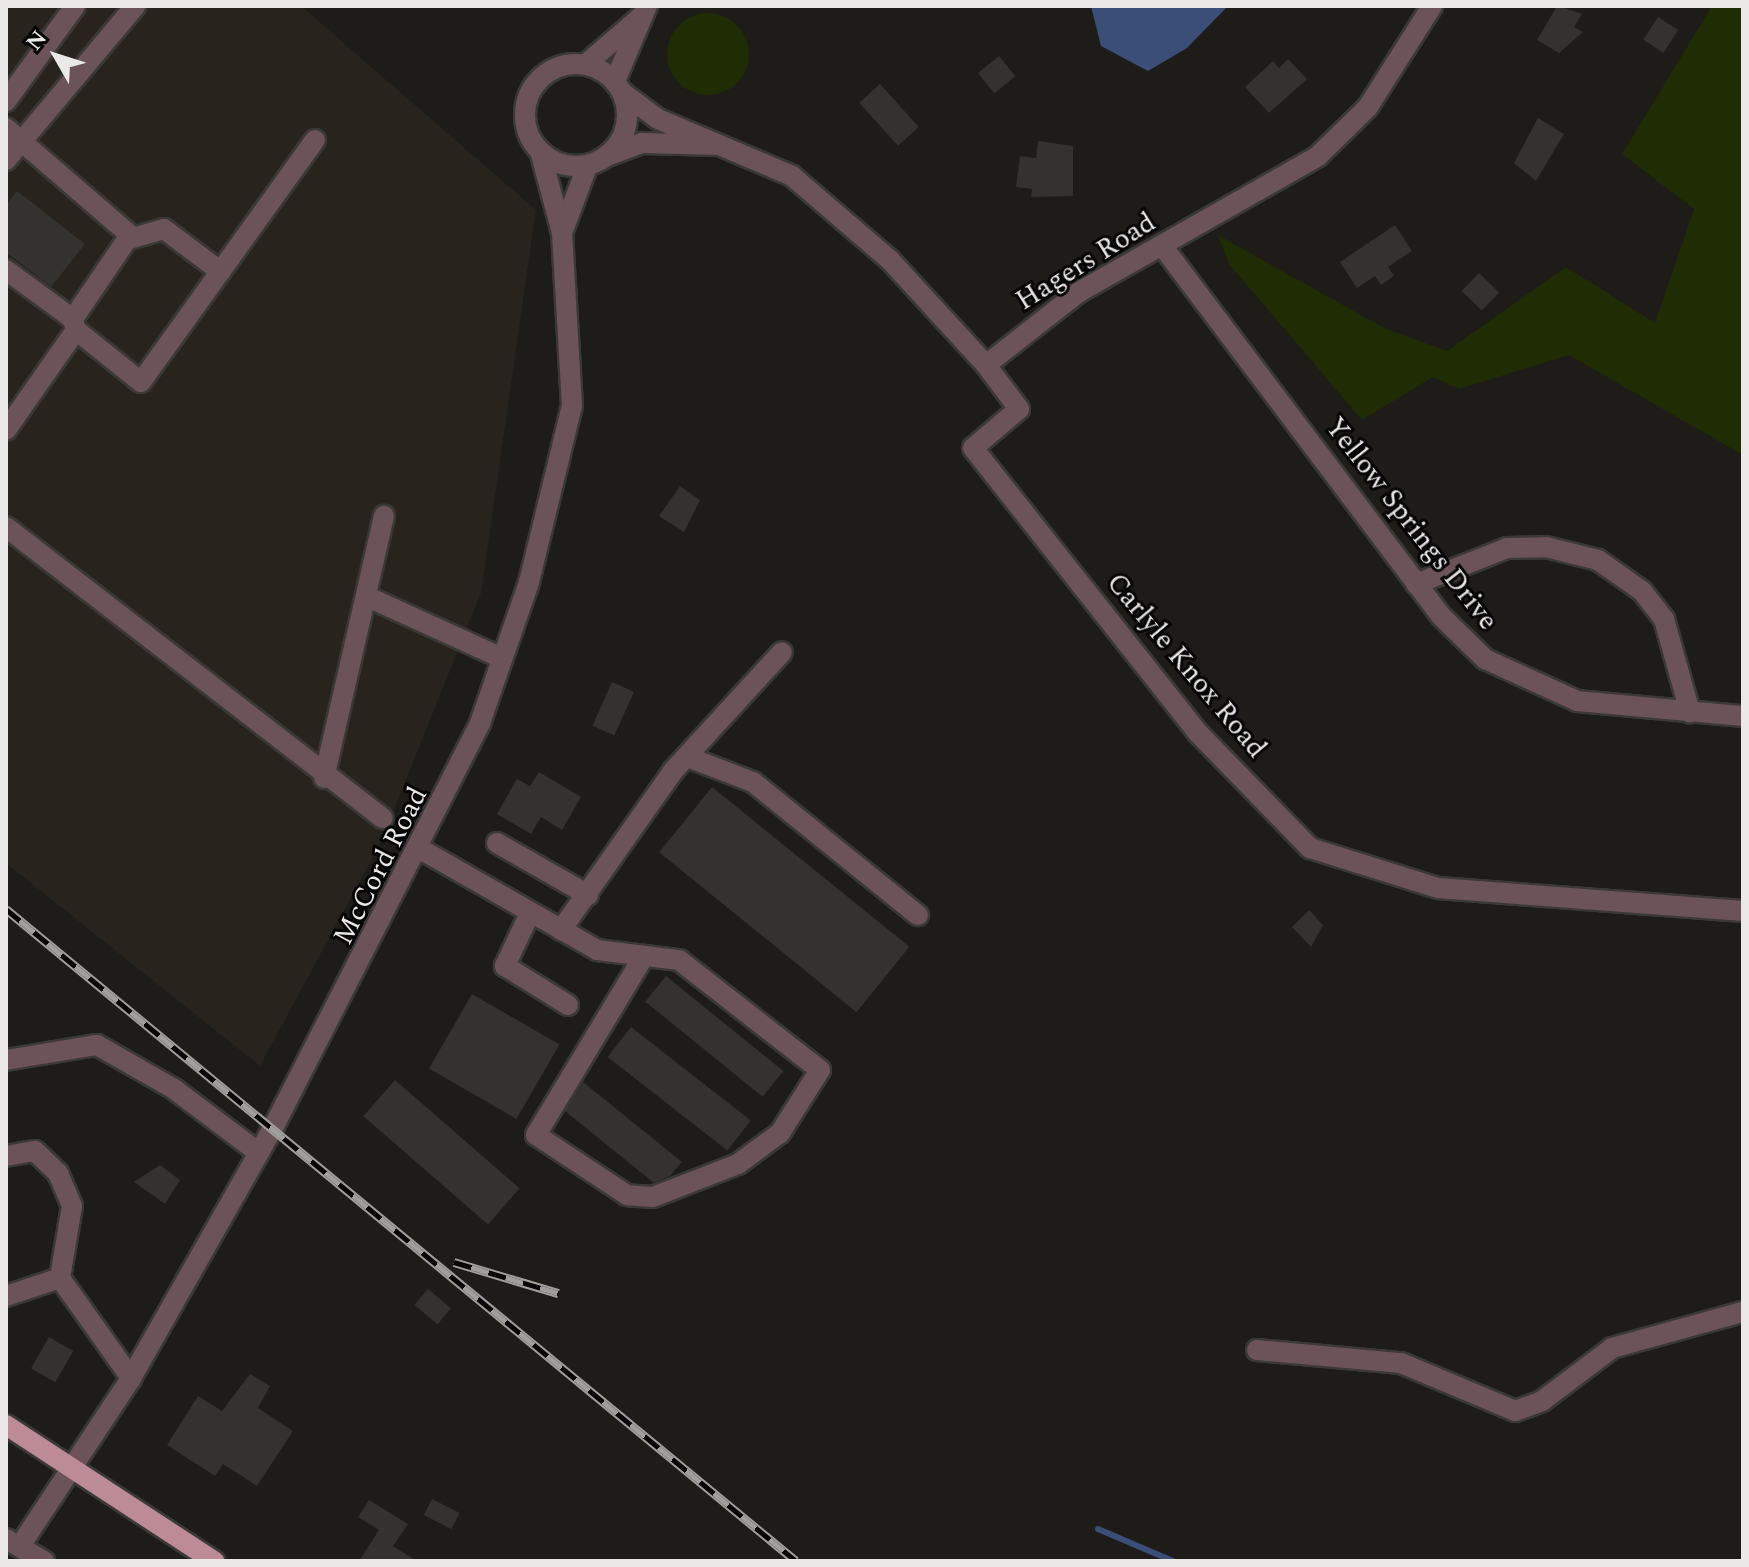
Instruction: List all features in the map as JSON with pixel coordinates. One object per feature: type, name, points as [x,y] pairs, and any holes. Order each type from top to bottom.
[{"type":"main road","points":[[6,1425],[214,1561]]},
{"type":"street","points":[[6,101],[75,6]]},
{"type":"street","points":[[13,152],[135,6]]},
{"type":"street","name":"Hagers Road","points":[[986,365],[1056,307],[1279,183],[1340,138],[1368,107],[1432,6]]},
{"type":"street","name":"McCord Road","points":[[13,1543],[131,1378],[259,1153],[422,850],[502,658],[572,406],[562,233],[540,151],[527,125],[529,96],[554,67],[586,64],[645,10]]},
{"type":"street","name":"McCord Road","points":[[606,157],[624,135],[619,87],[645,10]]},
{"type":"street","points":[[586,64],[619,87],[719,145],[792,176],[853,226],[986,365]]},
{"type":"street","points":[[6,128],[13,152],[129,239]]},
{"type":"street","points":[[6,270],[141,382],[315,140]]},
{"type":"street","points":[[540,151],[587,167],[642,143],[719,145]]},
{"type":"street","name":"McCord Road","points":[[562,233],[587,167]]},
{"type":"street","points":[[6,430],[129,239],[164,229],[221,272]]},
{"type":"street","name":"Yellow Springs Drive","points":[[1163,247],[1416,584],[1469,646],[1519,681],[1577,701],[1743,716]]},
{"type":"street","name":"Carlyle Knox Road","points":[[986,365],[1019,409],[973,448],[1198,733],[1310,848],[1438,888],[1743,911]]},
{"type":"street","points":[[324,778],[368,597],[384,516]]},
{"type":"street","points":[[6,527],[324,778],[383,818]]},
{"type":"street","points":[[1416,584],[1507,548],[1546,547],[1598,560],[1642,591],[1664,619],[1690,712]]},
{"type":"street","points":[[368,597],[502,658]]},
{"type":"street","points":[[561,930],[690,758],[782,652]]},
{"type":"street","points":[[690,758],[753,782],[918,915]]},
{"type":"street","points":[[497,843],[588,895]]},
{"type":"street","points":[[422,850],[597,950],[679,960],[820,1070],[780,1133],[738,1164],[653,1197],[627,1195],[536,1135],[644,956]]},
{"type":"street","points":[[530,913],[505,966],[568,1005]]},
{"type":"street","points":[[9,1054],[97,1045],[174,1089],[259,1153]]},
{"type":"street","points":[[6,1156],[35,1151],[58,1173],[72,1206],[60,1278],[131,1378]]},
{"type":"street","points":[[6,1296],[60,1278]]},
{"type":"street","points":[[1257,1350],[1292,1359],[1401,1363],[1515,1411],[1542,1401],[1612,1348],[1743,1312]]},
{"type":"street","points":[[13,1543],[44,1561]]},
{"type":"shaded area","points":[[6,6],[301,6],[536,210],[481,593],[382,840],[260,1066],[6,863]]},
{"type":"green space","points":[[1712,6],[1743,6],[1743,455],[1569,355],[1459,389],[1433,377],[1362,420],[1229,264],[1218,235],[1384,328],[1447,351],[1566,267],[1655,323],[1694,209],[1622,154]]},
{"type":"green space","points":[[708,13],[724,16],[737,25],[746,38],[749,54],[746,70],[737,83],[724,92],[708,95],[692,92],[679,83],[670,70],[667,54],[670,38],[679,25],[692,16]]},
{"type":"water","points":[[1091,6],[1227,7],[1187,48],[1148,71],[1101,46]]},
{"type":"building","points":[[1557,6],[1582,14],[1574,27],[1583,32],[1559,53],[1537,40]]},
{"type":"building","points":[[1658,17],[1678,30],[1663,53],[1643,40]]},
{"type":"building","points":[[999,56],[1015,76],[994,93],[978,73]]},
{"type":"building","points":[[1288,59],[1307,79],[1269,113],[1245,87],[1273,61],[1279,68]]},
{"type":"building","points":[[880,84],[919,127],[898,146],[859,103]]},
{"type":"building","points":[[1538,118],[1564,134],[1536,181],[1514,163]]},
{"type":"building","points":[[1038,141],[1073,146],[1073,196],[1031,197],[1032,189],[1016,187],[1020,156],[1036,158]]},
{"type":"building","points":[[17,191],[85,244],[51,287],[6,252],[6,205]]},
{"type":"building","points":[[1395,225],[1412,251],[1388,267],[1394,276],[1381,285],[1375,276],[1357,288],[1340,262]]},
{"type":"building","points":[[1479,273],[1499,292],[1482,310],[1462,291]]},
{"type":"building","points":[[680,486],[700,500],[684,532],[659,516]]},
{"type":"building","points":[[612,682],[634,692],[614,736],[592,726]]},
{"type":"building","points":[[539,772],[581,797],[562,830],[541,817],[531,834],[497,814],[517,779],[530,786]]},
{"type":"building","points":[[712,787],[909,947],[857,1012],[659,852]]},
{"type":"building","points":[[1309,910],[1323,925],[1311,947],[1292,927]]},
{"type":"building","points":[[666,976],[783,1071],[763,1097],[645,1002]]},
{"type":"building","points":[[472,994],[559,1044],[516,1119],[429,1068]]},
{"type":"building","points":[[631,1027],[751,1121],[727,1151],[608,1057]]},
{"type":"building","points":[[395,1080],[520,1188],[488,1224],[364,1116]]},
{"type":"building","points":[[583,1082],[682,1162],[670,1176],[654,1183],[565,1111]]},
{"type":"building","points":[[160,1165],[180,1180],[165,1204],[134,1182]]},
{"type":"building","points":[[428,1289],[451,1308],[437,1324],[415,1305]]},
{"type":"building","points":[[49,1337],[73,1351],[55,1382],[31,1368]]},
{"type":"building","points":[[250,1374],[270,1386],[258,1408],[293,1431],[257,1486],[223,1464],[215,1476],[167,1445],[198,1396],[222,1411]]},
{"type":"building","points":[[432,1499],[460,1513],[451,1529],[424,1515]]},
{"type":"building","points":[[369,1500],[408,1524],[393,1546],[417,1561],[359,1561],[379,1530],[358,1517]]},
{"type":"waterway","points":[[1098,1529],[1173,1561]]},
{"type":"railway","points":[[6,909],[796,1561]]},
{"type":"railway","points":[[454,1262],[558,1293]]}]
